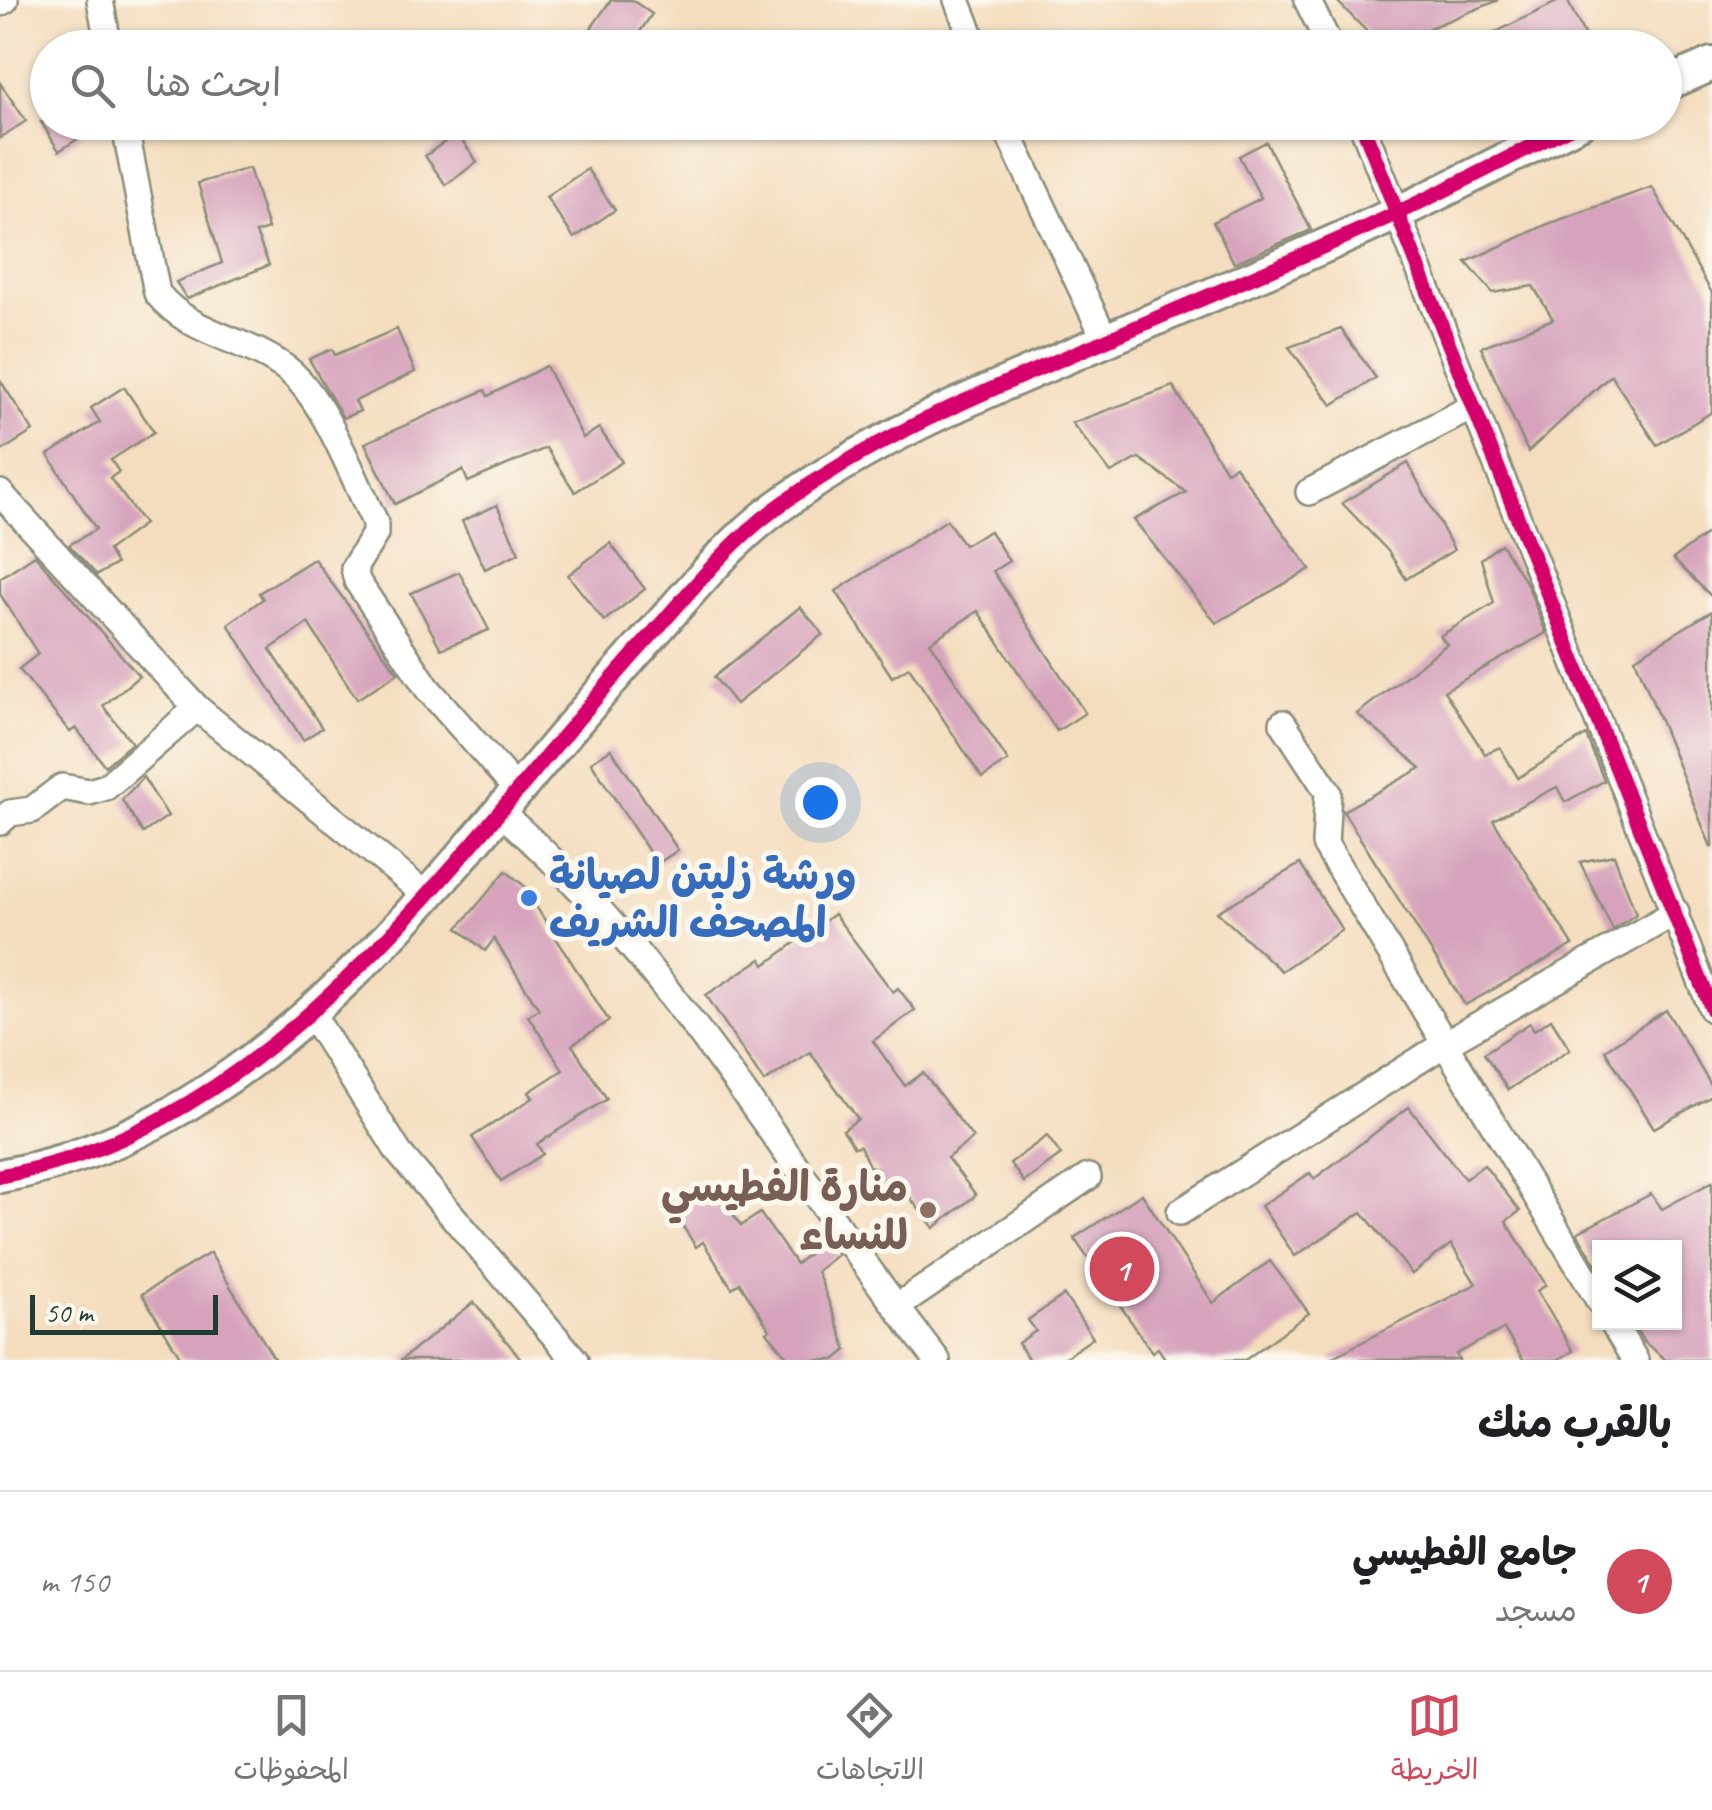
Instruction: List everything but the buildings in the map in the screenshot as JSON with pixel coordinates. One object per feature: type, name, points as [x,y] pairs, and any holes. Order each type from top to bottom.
[{"type":"street","points":[[100,0],[106,30]]},
{"type":"street","points":[[957,0],[969,30]]},
{"type":"street","points":[[1307,0],[1321,30]]},
{"type":"street","points":[[1682,77],[1712,64]]},
{"type":"street","points":[[127,140],[157,292],[174,315],[288,370],[312,398],[375,522],[374,534],[354,568],[357,581],[507,800],[616,924],[723,1061],[898,1306],[923,1355]]},
{"type":"street","points":[[1012,140],[1106,340]]},
{"type":"street","points":[[1368,140],[1712,1008]]},
{"type":"street","points":[[0,1176],[82,1154],[160,1123],[214,1088],[310,1011],[426,895],[664,621],[771,512],[843,464],[929,418],[1396,214],[1544,140]]},
{"type":"street","points":[[1309,492],[1474,406]]},
{"type":"street","points":[[3,502],[197,708],[426,895]]},
{"type":"street","points":[[0,822],[10,813],[32,810],[62,787],[88,792],[106,787],[197,708]]},
{"type":"street","points":[[1282,723],[1328,792],[1326,844],[1592,1289]]},
{"type":"street","points":[[1180,1212],[1443,1045],[1676,912]]},
{"type":"street","points":[[310,1011],[400,1153],[575,1360]]},
{"type":"street","points":[[898,1306],[1088,1176]]},
{"type":"street","points":[[1617,1330],[1634,1360]]},
{"type":"cycle path","points":[[1368,140],[1712,1009]]},
{"type":"cycle path","points":[[0,1176],[102,1147],[196,1099],[282,1037],[362,964],[437,885],[723,555],[757,523],[818,479],[956,405],[1366,227],[1544,140]]},
{"type":"place","name":"ورشة زليتن لصيانة المصحف الشريف","points":[[529,898]]},
{"type":"place","name":"منارة الفطيسي للنساء","points":[[928,1210]]},
{"type":"place","name":"جامع الفطيسي","points":[[1122,1269]]}]
